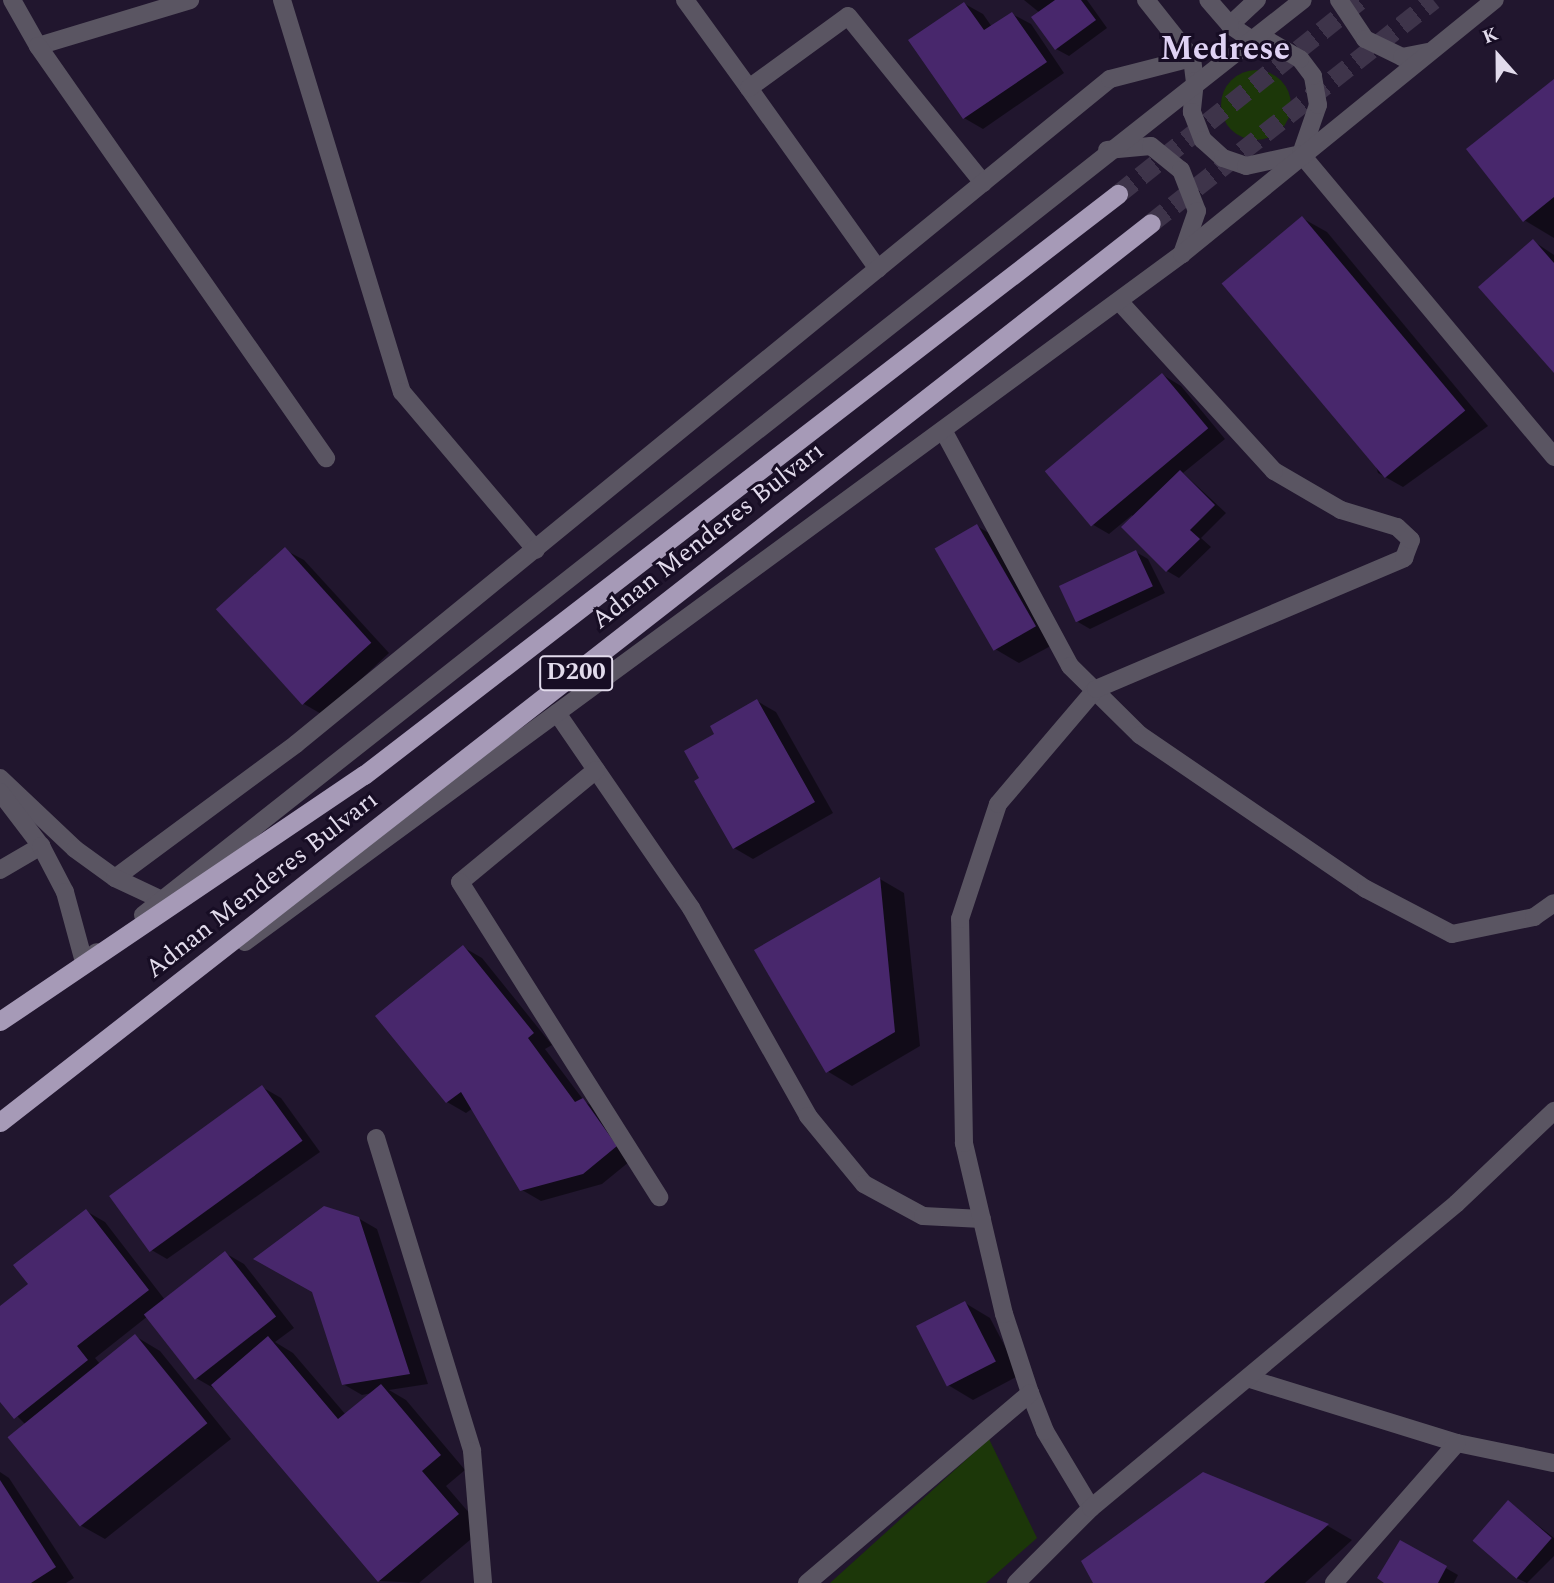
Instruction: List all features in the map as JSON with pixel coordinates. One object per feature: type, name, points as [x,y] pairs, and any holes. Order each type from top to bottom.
[{"type":"highway","name":"Adnan Menderes Bulvarı","points":[[0,1021],[170,899],[364,775],[1118,194]]},
{"type":"highway","name":"Adnan Menderes Bulvarı","points":[[0,1122],[1151,223]]},
{"type":"street","points":[[12,0],[38,46],[326,458]]},
{"type":"street","points":[[38,46],[190,0]]},
{"type":"street","points":[[282,0],[402,392],[536,550]]},
{"type":"street","points":[[685,0],[878,269]]},
{"type":"street","points":[[1146,0],[1192,58],[1195,81],[1192,112],[1203,140],[1223,158],[1246,166],[1301,154]]},
{"type":"street","points":[[1208,0],[1230,25],[1252,40],[1269,41],[1300,59],[1313,76],[1318,104],[1301,154]]},
{"type":"street","points":[[1230,25],[1257,0]]},
{"type":"street","points":[[0,778],[75,849],[115,878],[170,899],[1107,150],[1303,0]]},
{"type":"street","points":[[1339,0],[1365,39],[1402,57],[1432,51]]},
{"type":"street","points":[[17,1110],[1182,254],[1301,154],[1494,0]]},
{"type":"street","points":[[749,88],[848,16],[983,183]]},
{"type":"street","points":[[115,878],[296,744],[1110,79],[1192,58]]},
{"type":"street","points":[[1107,150],[1151,146],[1181,170],[1197,211],[1182,254]]},
{"type":"street","points":[[1301,154],[1554,457]]},
{"type":"street","points":[[1091,1508],[1045,1431],[1030,1393],[1004,1314],[964,1143],[960,919],[998,804],[1096,689],[1404,558],[1411,540],[1397,527],[1341,510],[1274,471],[1119,301]]},
{"type":"street","points":[[943,430],[1070,667],[1096,689],[1140,735],[1366,889],[1451,934],[1534,916],[1554,903]]},
{"type":"street","points":[[557,713],[691,908],[808,1116],[864,1184],[923,1216],[982,1219]]},
{"type":"street","points":[[596,770],[460,882],[659,1197]]},
{"type":"street","points":[[0,792],[41,846],[65,892],[84,962]]},
{"type":"street","points":[[0,870],[41,846]]},
{"type":"street","points":[[1027,1579],[1091,1508],[1250,1379],[1457,1203],[1554,1111]]},
{"type":"street","points":[[376,1138],[472,1451],[483,1583]]},
{"type":"street","points":[[1250,1379],[1457,1443],[1554,1463]]},
{"type":"street","points":[[807,1583],[1030,1393]]},
{"type":"street","points":[[1334,1583],[1457,1443]]},
{"type":"green space","points":[[1256,70],[1281,80],[1291,105],[1281,130],[1256,140],[1231,130],[1221,105],[1231,80]]},
{"type":"green space","points":[[989,1439],[1037,1538],[986,1583],[830,1583]]},
{"type":"building","points":[[1055,0],[1081,0],[1096,20],[1055,50],[1031,17]]},
{"type":"building","points":[[964,2],[984,30],[1012,12],[1047,62],[963,119],[908,40]]},
{"type":"building","points":[[1554,79],[1554,197],[1523,222],[1466,149]]},
{"type":"building","points":[[1302,216],[1465,411],[1385,478],[1222,283]]},
{"type":"building","points":[[1533,239],[1554,263],[1554,373],[1478,287]]},
{"type":"building","points":[[1162,373],[1208,428],[1091,527],[1045,471]]},
{"type":"building","points":[[1180,470],[1215,505],[1190,530],[1200,539],[1166,572],[1121,527]]},
{"type":"building","points":[[977,524],[1036,626],[994,651],[935,548]]},
{"type":"building","points":[[285,547],[371,643],[302,705],[216,609]]},
{"type":"building","points":[[1136,550],[1153,586],[1076,622],[1059,586]]},
{"type":"building","points":[[757,699],[815,802],[733,849],[694,781],[699,778],[684,751],[714,734],[710,726]]},
{"type":"building","points":[[880,877],[895,1032],[826,1073],[754,950]]},
{"type":"building","points":[[463,945],[534,1033],[528,1038],[575,1102],[583,1098],[617,1146],[583,1174],[520,1191],[461,1092],[446,1103],[375,1016]]},
{"type":"building","points":[[262,1085],[303,1141],[150,1252],[109,1196]]},
{"type":"building","points":[[324,1206],[359,1217],[410,1374],[342,1385],[312,1292],[253,1259]]},
{"type":"building","points":[[86,1209],[149,1290],[77,1346],[88,1360],[14,1419],[0,1402],[0,1306],[28,1284],[13,1265]]},
{"type":"building","points":[[225,1251],[276,1316],[195,1380],[144,1314]]},
{"type":"building","points":[[965,1301],[996,1362],[947,1387],[916,1326]]},
{"type":"building","points":[[135,1334],[207,1423],[80,1527],[8,1437]]},
{"type":"building","points":[[268,1336],[338,1419],[381,1384],[441,1455],[422,1471],[459,1514],[378,1582],[211,1385]]},
{"type":"building","points":[[1203,1472],[1329,1524],[1264,1583],[1093,1583],[1081,1561]]},
{"type":"building","points":[[0,1480],[56,1567],[31,1583],[0,1583]]},
{"type":"building","points":[[1508,1500],[1552,1538],[1516,1579],[1473,1541]]},
{"type":"building","points":[[1400,1540],[1447,1566],[1438,1583],[1384,1583],[1377,1578]]},
{"type":"tunnel","points":[[1118,194],[1360,0]]},
{"type":"tunnel","points":[[1151,223],[1433,0]]},
{"type":"district","name":"Medrese","points":[[1225,50]]}]
